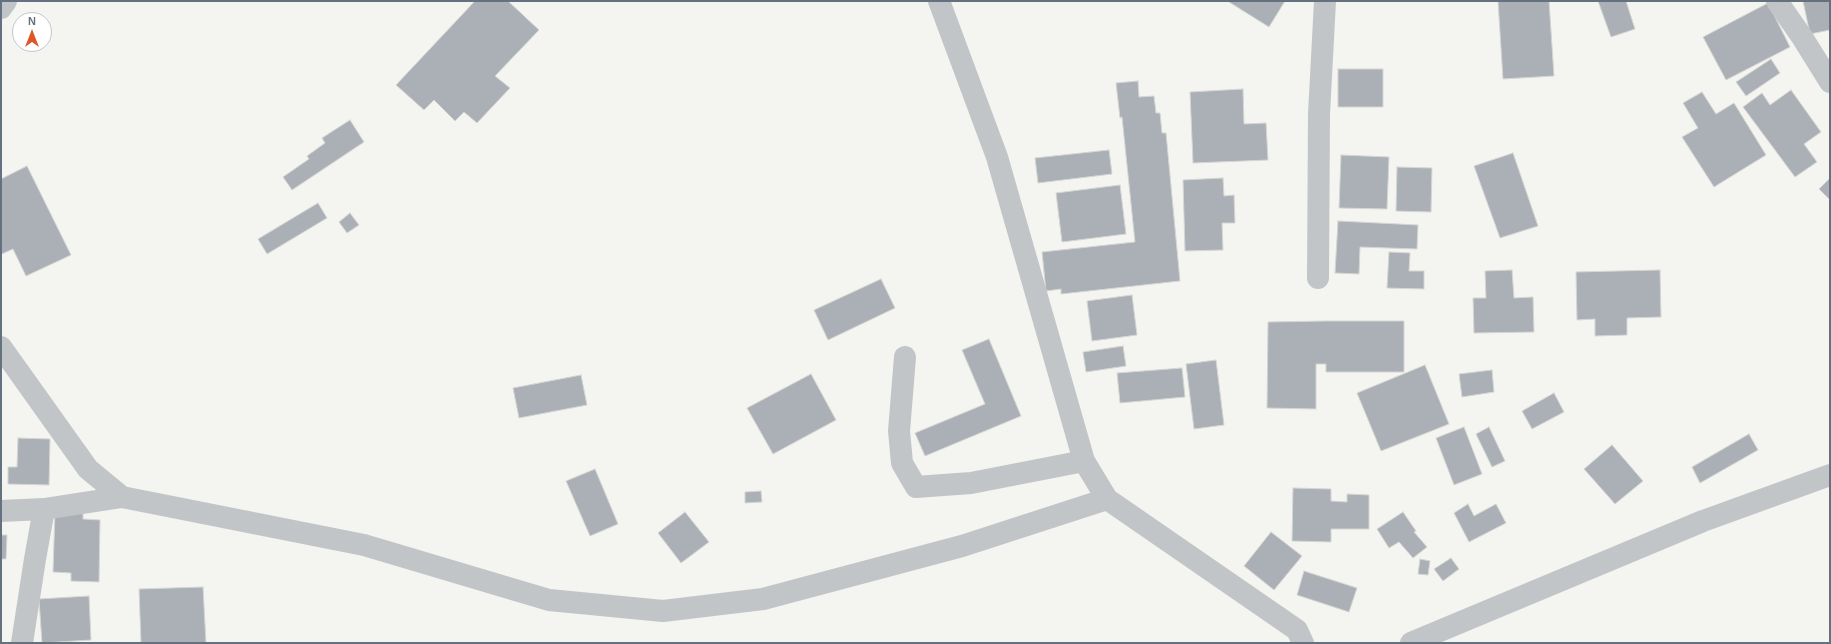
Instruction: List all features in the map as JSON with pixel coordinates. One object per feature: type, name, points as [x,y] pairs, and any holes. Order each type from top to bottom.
[{"type":"street","points":[[1,8],[6,1]]},
{"type":"street","points":[[939,1],[997,157],[1084,461],[1107,499],[1297,630],[1304,643]]},
{"type":"street","points":[[1318,278],[1318,114],[1325,1]]},
{"type":"street","points":[[1776,1],[1802,37],[1830,82]]},
{"type":"street","points":[[1,348],[88,469],[122,497]]},
{"type":"street","points":[[905,357],[899,431],[902,463],[916,487],[971,483],[1084,461]]},
{"type":"street","points":[[1411,643],[1703,521],[1830,475]]},
{"type":"street","points":[[1,511],[44,508],[122,497],[364,545],[549,600],[663,611],[763,599],[962,546],[1107,499]]},
{"type":"street","points":[[22,643],[44,508]]},
{"type":"building","points":[[475,1],[508,1],[539,30],[495,76],[510,88],[477,123],[464,112],[455,121],[434,100],[424,110],[396,85]]},
{"type":"building","points":[[1229,1],[1285,1],[1269,27]]},
{"type":"building","points":[[1498,1],[1549,1],[1554,76],[1503,79]]},
{"type":"building","points":[[1598,1],[1626,1],[1635,29],[1611,37]]},
{"type":"building","points":[[1803,1],[1830,1],[1830,30],[1810,34]]},
{"type":"building","points":[[1768,3],[1790,47],[1726,80],[1703,37]]},
{"type":"building","points":[[1771,59],[1780,73],[1746,96],[1736,82]]},
{"type":"building","points":[[1338,69],[1383,69],[1383,107],[1338,107]]},
{"type":"building","points":[[1138,81],[1139,97],[1154,96],[1156,113],[1160,113],[1162,133],[1166,133],[1180,281],[1061,294],[1061,289],[1046,291],[1042,252],[1135,242],[1122,117],[1120,118],[1116,83]]},
{"type":"building","points":[[1243,89],[1244,124],[1266,123],[1268,160],[1193,163],[1190,92]]},
{"type":"building","points":[[1791,90],[1821,132],[1804,144],[1817,162],[1795,177],[1743,107],[1762,93],[1770,105]]},
{"type":"building","points":[[1702,92],[1716,114],[1734,103],[1766,155],[1714,187],[1682,137],[1698,128],[1683,103]]},
{"type":"building","points":[[350,120],[364,142],[292,190],[283,177],[309,159],[307,156],[325,143],[322,138]]},
{"type":"building","points":[[1109,150],[1112,174],[1038,183],[1035,158]]},
{"type":"building","points":[[1513,153],[1538,226],[1500,238],[1474,166]]},
{"type":"building","points":[[1341,155],[1389,157],[1387,209],[1339,208]]},
{"type":"building","points":[[27,166],[71,255],[26,276],[13,249],[2,254],[1,252],[1,179]]},
{"type":"building","points":[[1397,167],[1432,168],[1431,212],[1396,211]]},
{"type":"building","points":[[1223,178],[1224,196],[1234,195],[1235,223],[1222,223],[1223,250],[1185,251],[1183,180]]},
{"type":"building","points":[[1830,178],[1830,200],[1819,189]]},
{"type":"building","points":[[1120,185],[1126,234],[1062,242],[1056,193]]},
{"type":"building","points":[[318,203],[327,218],[267,254],[258,239]]},
{"type":"building","points":[[350,213],[359,225],[347,233],[339,222]]},
{"type":"building","points":[[1338,221],[1418,225],[1417,249],[1360,247],[1359,274],[1335,273]]},
{"type":"building","points":[[1389,252],[1410,253],[1409,271],[1424,271],[1424,289],[1387,288]]},
{"type":"building","points":[[1512,270],[1514,298],[1533,297],[1534,332],[1474,333],[1473,298],[1486,298],[1485,271]]},
{"type":"building","points":[[1660,270],[1661,317],[1627,318],[1627,335],[1595,336],[1595,319],[1577,320],[1576,272]]},
{"type":"building","points":[[881,279],[895,308],[828,340],[814,310]]},
{"type":"building","points":[[1132,295],[1137,335],[1092,341],[1087,301]]},
{"type":"building","points":[[1404,321],[1404,372],[1326,372],[1326,364],[1316,364],[1316,409],[1267,408],[1268,322]]},
{"type":"building","points":[[989,339],[1021,416],[925,456],[915,433],[985,404],[962,350]]},
{"type":"building","points":[[1123,346],[1126,366],[1086,372],[1083,352]]},
{"type":"building","points":[[1216,360],[1224,425],[1194,429],[1186,364]]},
{"type":"building","points":[[1425,365],[1449,424],[1381,451],[1357,393]]},
{"type":"building","points":[[1182,368],[1185,397],[1120,403],[1117,373]]},
{"type":"building","points":[[1492,370],[1494,392],[1462,397],[1459,374]]},
{"type":"building","points":[[811,374],[836,420],[773,454],[747,408]]},
{"type":"building","points":[[581,375],[587,405],[519,418],[513,388]]},
{"type":"building","points":[[1554,393],[1564,412],[1532,429],[1522,411]]},
{"type":"building","points":[[1464,427],[1482,474],[1454,485],[1436,438]]},
{"type":"building","points":[[1489,427],[1505,461],[1492,467],[1476,434]]},
{"type":"building","points":[[1749,434],[1758,450],[1700,483],[1692,467]]},
{"type":"building","points":[[18,438],[50,439],[49,485],[8,484],[8,467],[17,467]]},
{"type":"building","points":[[1612,445],[1643,481],[1615,504],[1584,469]]},
{"type":"building","points":[[595,469],[618,524],[590,536],[566,481]]},
{"type":"building","points":[[1293,488],[1331,489],[1331,501],[1347,502],[1347,494],[1369,495],[1369,529],[1331,529],[1331,542],[1292,541]]},
{"type":"building","points":[[761,491],[762,502],[745,503],[745,492]]},
{"type":"building","points":[[1468,504],[1474,516],[1496,504],[1506,523],[1469,542],[1454,513]]},
{"type":"building","points":[[55,511],[83,512],[83,519],[100,520],[99,582],[71,581],[71,573],[53,572]]},
{"type":"building","points":[[685,512],[709,542],[681,563],[658,533]]},
{"type":"building","points":[[1403,512],[1416,531],[1414,532],[1427,547],[1413,558],[1399,542],[1389,548],[1377,529]]},
{"type":"building","points":[[1271,532],[1302,556],[1274,590],[1244,566]]},
{"type":"building","points":[[1,535],[7,535],[6,559],[1,559]]},
{"type":"building","points":[[1451,558],[1459,569],[1443,581],[1434,569]]},
{"type":"building","points":[[1420,559],[1430,561],[1428,575],[1418,574]]},
{"type":"building","points":[[1304,571],[1357,588],[1349,612],[1297,595]]},
{"type":"building","points":[[203,587],[206,643],[141,643],[139,589]]},
{"type":"building","points":[[89,596],[91,640],[42,643],[39,599]]}]
